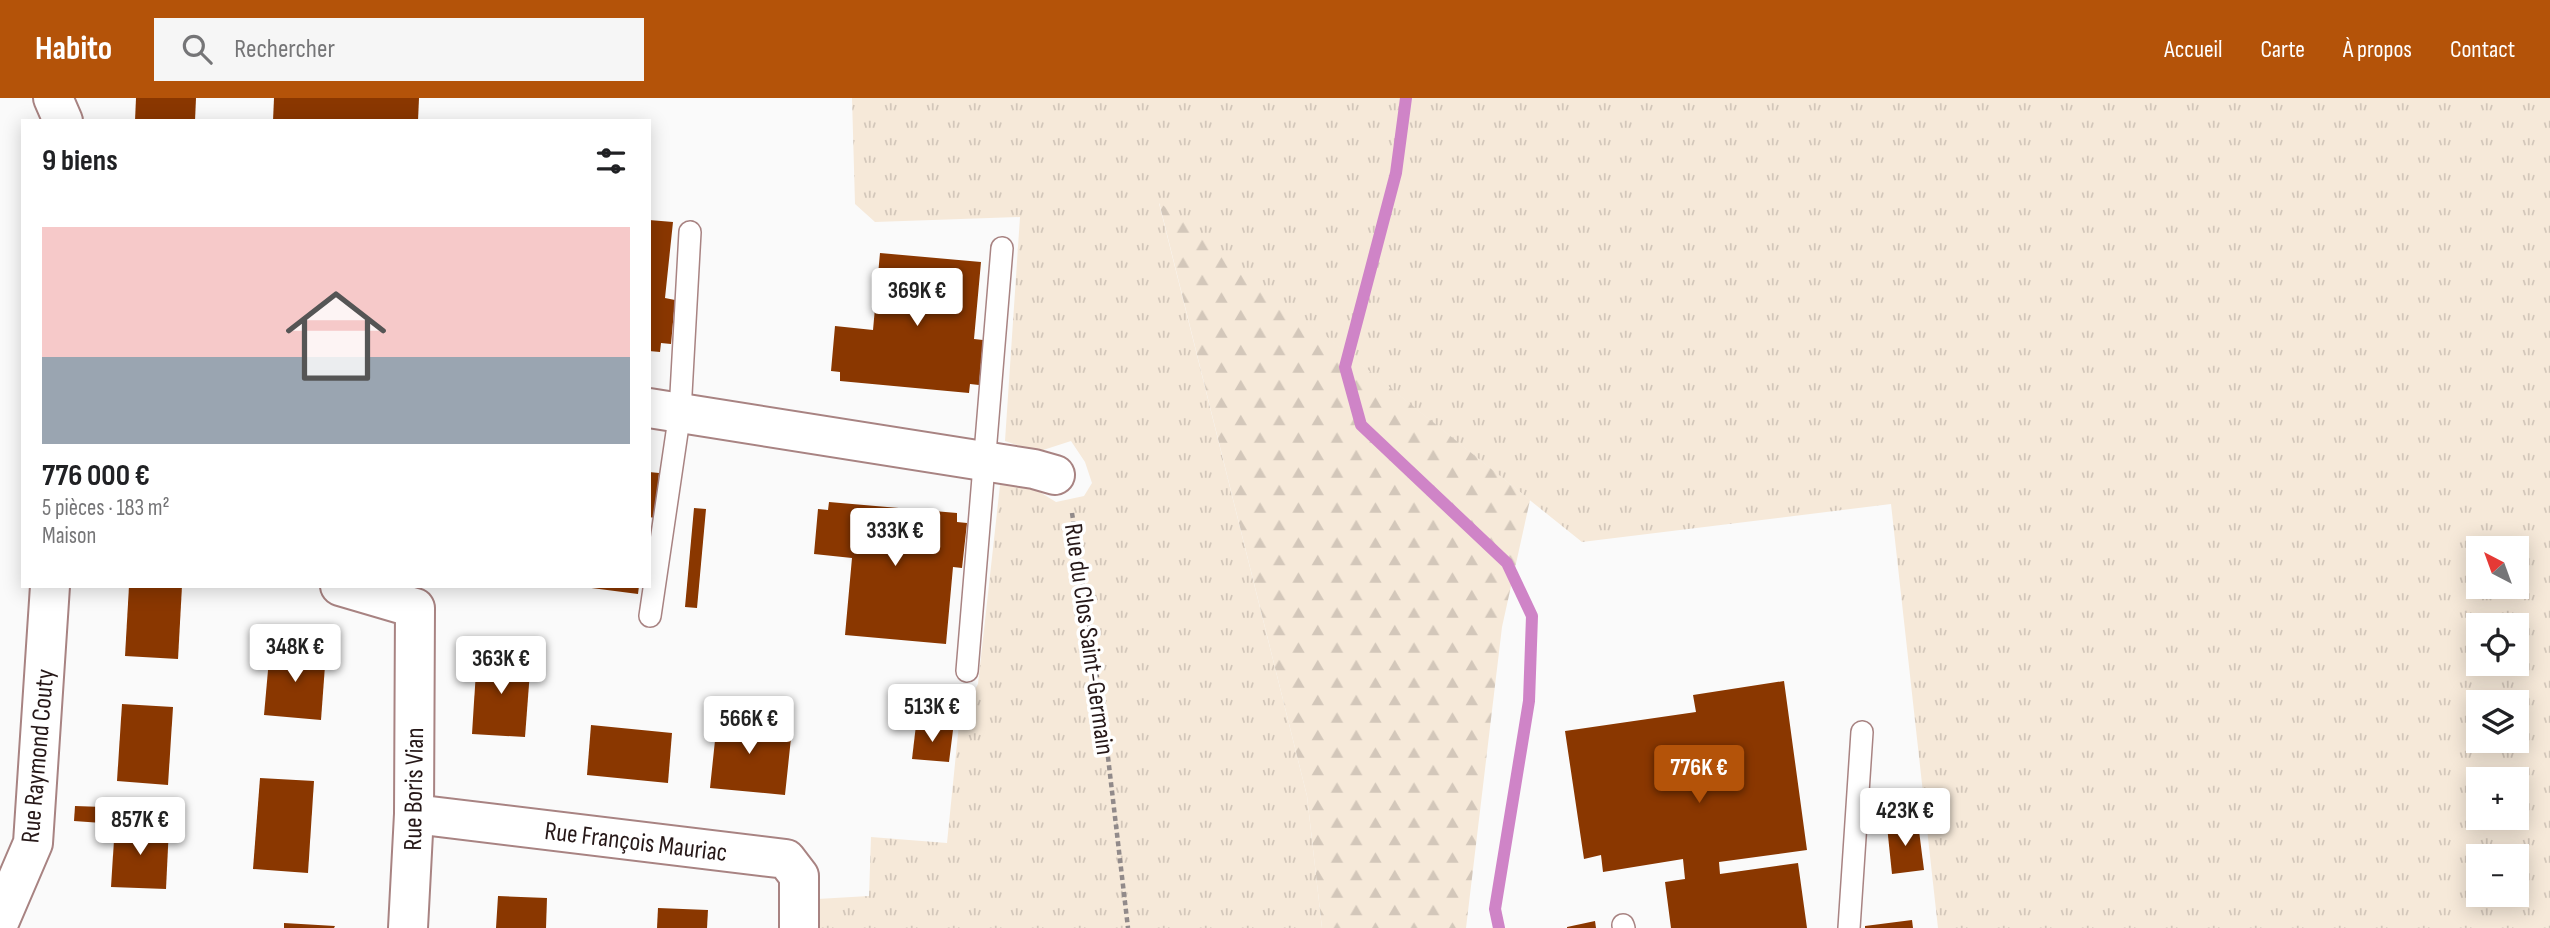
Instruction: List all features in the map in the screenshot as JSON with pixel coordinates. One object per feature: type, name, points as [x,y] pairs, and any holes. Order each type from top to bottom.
[{"type":"street","points":[[53,98],[62,119]]},
{"type":"street","points":[[665,410],[1055,475]]},
{"type":"street","name":"Rue Raymond Couty","points":[[0,920],[33,843],[50,588]]},
{"type":"street","name":"Rue Boris Vian","points":[[355,588],[417,597],[414,814],[408,928]]},
{"type":"street","name":"Rue François Mauriac","points":[[414,814],[786,859],[799,876],[799,928]]},
{"type":"lane","points":[[650,617],[665,410],[690,232]]},
{"type":"lane","points":[[967,671],[1002,248]]},
{"type":"lane","points":[[1849,928],[1861,732]]},
{"type":"path","name":"Rue du Clos Saint-Germain","points":[[1055,475],[1056,502],[1072,512],[1104,723],[1128,928]]},
{"type":"green space","points":[[852,98],[2550,98],[2550,928],[1938,928],[1891,504],[1582,542],[1159,203],[1307,796],[1322,928],[799,928],[800,900],[869,896],[871,837],[947,843],[960,714],[978,684],[1000,485],[1030,486],[1056,502],[1084,496],[1092,483],[1085,462],[1071,441],[1037,452],[1005,441],[1020,217],[875,222],[855,204]]},
{"type":"green space","points":[[1159,202],[1530,500],[1502,627],[1466,928],[1322,928],[1307,796]]},
{"type":"building","points":[[136,98],[196,98],[195,119],[135,119]]},
{"type":"building","points":[[274,98],[419,98],[418,119],[273,119]]},
{"type":"building","points":[[651,220],[673,222],[665,298],[675,300],[671,344],[661,343],[660,352],[651,351]]},
{"type":"building","points":[[880,253],[981,262],[974,339],[983,340],[979,385],[970,384],[969,393],[840,381],[840,372],[831,371],[835,326],[873,330]]},
{"type":"building","points":[[651,472],[659,473],[655,518],[651,517]]},
{"type":"building","points":[[829,502],[957,513],[957,522],[967,523],[962,568],[953,567],[946,644],[845,635],[852,558],[814,554],[818,509],[828,510]]},
{"type":"building","points":[[694,508],[706,509],[697,608],[685,607]]},
{"type":"building","points":[[129,588],[182,588],[178,659],[125,656]]},
{"type":"building","points":[[592,588],[639,588],[638,594]]},
{"type":"building","points":[[270,648],[326,652],[321,720],[264,715]]},
{"type":"building","points":[[477,655],[531,658],[525,737],[472,734]]},
{"type":"building","points":[[1784,681],[1807,850],[1719,862],[1720,874],[1798,863],[1807,928],[1671,928],[1665,882],[1685,879],[1683,859],[1603,872],[1601,855],[1584,859],[1565,731],[1696,712],[1693,695]]},
{"type":"building","points":[[122,704],[173,707],[168,785],[117,781]]},
{"type":"building","points":[[718,712],[769,716],[767,736],[791,738],[785,795],[710,788]]},
{"type":"building","points":[[591,725],[672,733],[668,783],[587,775]]},
{"type":"building","points":[[916,725],[953,730],[949,762],[912,759]]},
{"type":"building","points":[[260,778],[314,781],[308,873],[253,869]]},
{"type":"building","points":[[75,806],[103,807],[102,823],[74,821]]},
{"type":"building","points":[[1918,823],[1924,870],[1892,874],[1887,826]]},
{"type":"building","points":[[115,824],[169,827],[166,889],[111,887]]},
{"type":"building","points":[[498,896],[547,898],[546,928],[496,928]]},
{"type":"building","points":[[658,908],[708,910],[707,928],[657,928]]},
{"type":"building","points":[[1912,920],[1913,928],[1865,928],[1865,926]]},
{"type":"building","points":[[1595,921],[1596,928],[1567,928],[1567,927]]},
{"type":"building","points":[[284,923],[335,926],[284,928]]},
{"type":"waterway","points":[[1406,98],[1396,173],[1345,367],[1361,425],[1507,563],[1532,616],[1529,701],[1495,909],[1499,928]]}]
